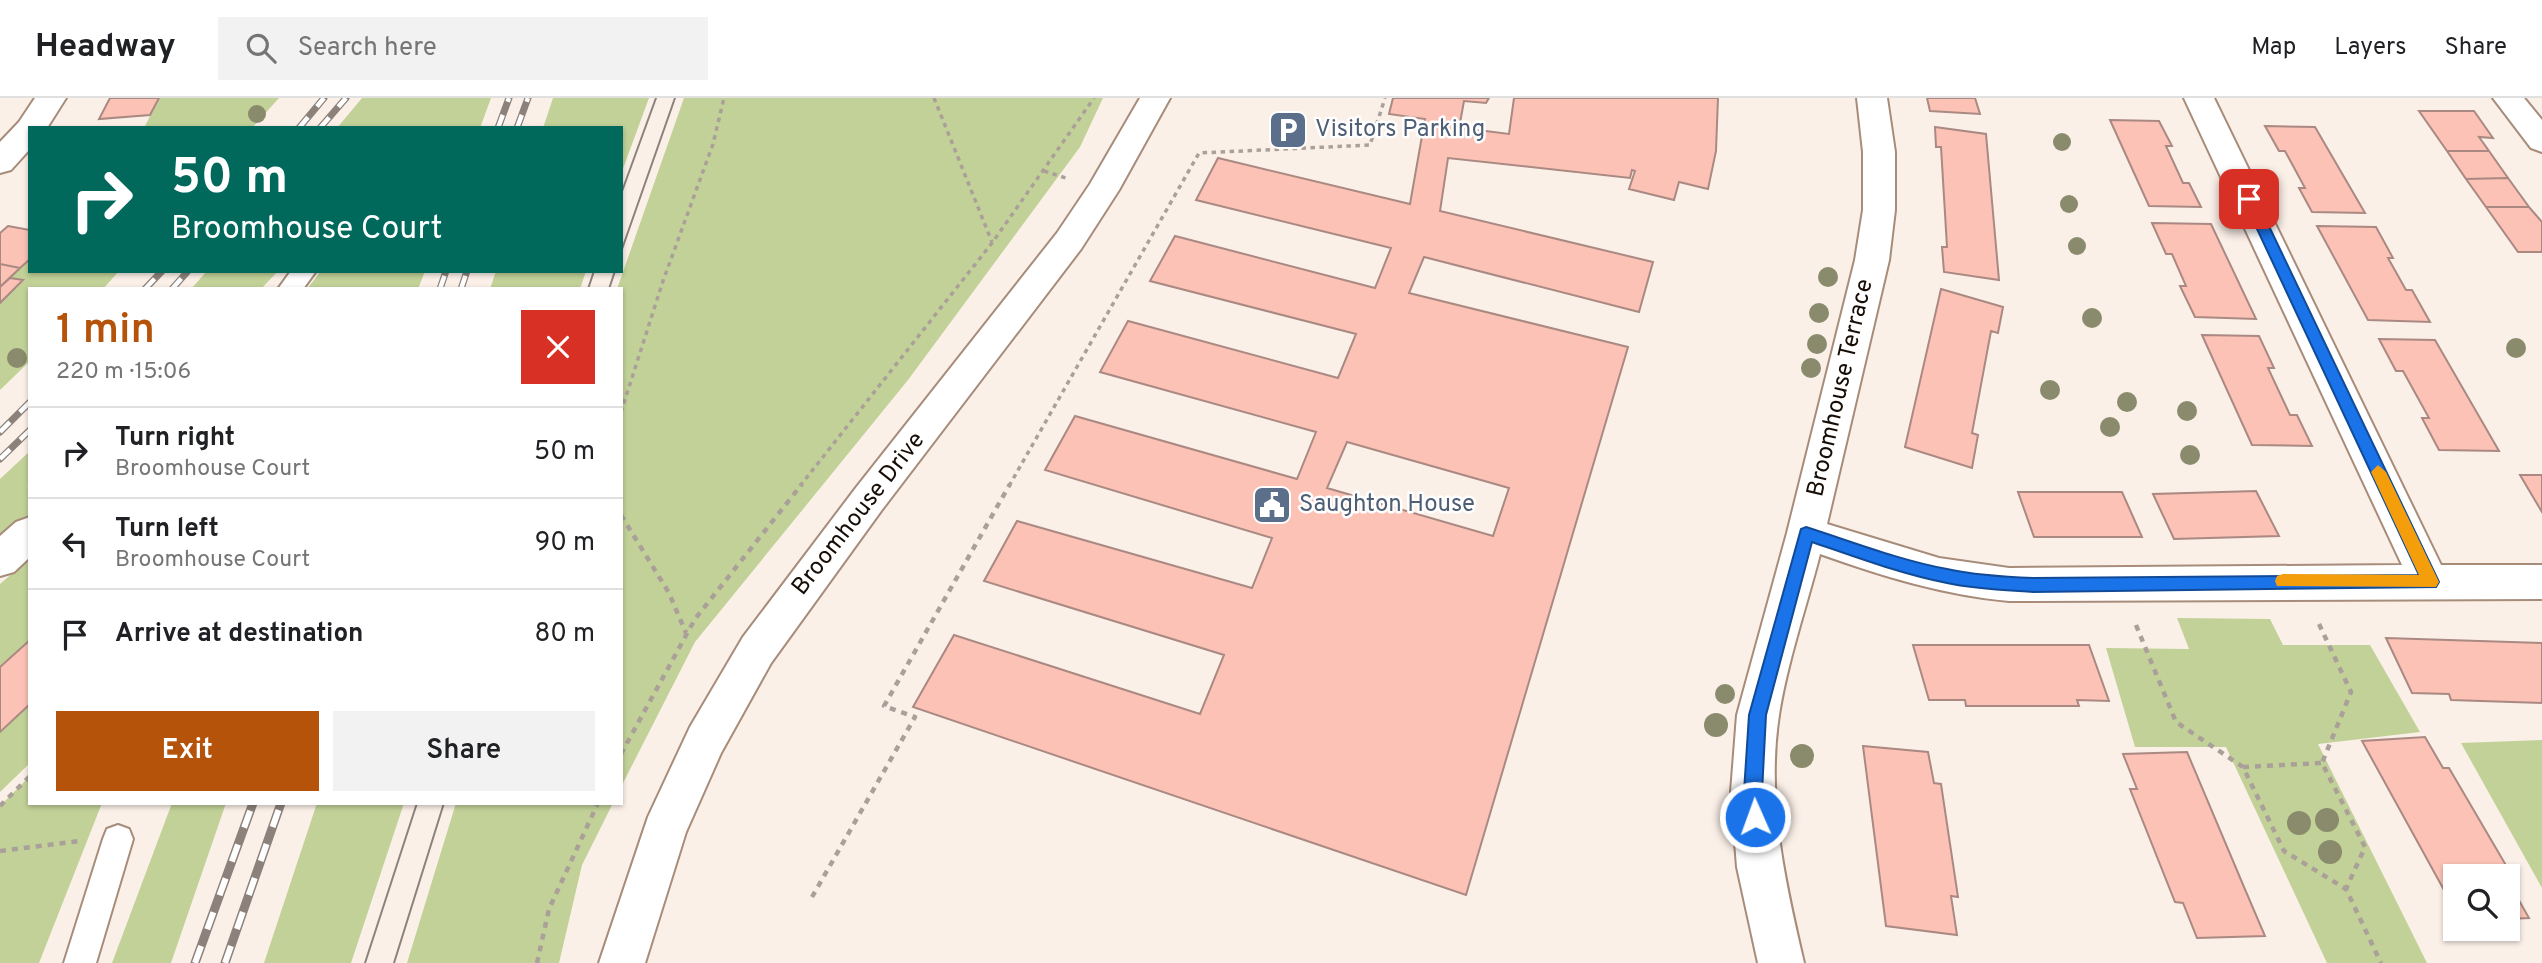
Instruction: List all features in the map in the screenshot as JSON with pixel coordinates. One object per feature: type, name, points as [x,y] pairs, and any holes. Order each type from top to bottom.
[{"type":"street","points":[[31,126],[51,98]]},
{"type":"street","name":"Broomhouse Drive","points":[[622,963],[664,832],[705,741],[757,650],[868,500],[1069,241],[1103,190],[1155,98]]},
{"type":"street","name":"Broomhouse Terrace","points":[[1781,963],[1759,867],[1754,779],[1758,715],[1806,534],[1874,247],[1879,210],[1879,152],[1872,98]]},
{"type":"street","points":[[2199,98],[2430,582]]},
{"type":"street","points":[[2508,98],[2542,141]]},
{"type":"street","points":[[0,162],[28,130]]},
{"type":"street","points":[[1806,534],[1892,563],[1959,578],[2033,585],[2298,581],[2542,582]]},
{"type":"street","points":[[0,559],[28,535]]},
{"type":"lane","points":[[291,287],[303,273]]},
{"type":"lane","points":[[80,963],[118,839]]},
{"type":"path","points":[[623,406],[663,281],[713,145],[724,98]]},
{"type":"path","points":[[934,98],[992,243]]},
{"type":"path","points":[[623,750],[703,608],[992,243],[1094,98]]},
{"type":"path","points":[[812,897],[915,717],[884,706],[1199,153],[1370,145],[1385,98]]},
{"type":"path","points":[[623,518],[669,593],[687,634]]},
{"type":"path","points":[[2298,581],[2351,692],[2322,763],[2365,847],[2346,890]]},
{"type":"path","points":[[2119,583],[2176,722],[2243,767],[2284,851],[2346,890],[2381,963]]},
{"type":"path","points":[[2243,767],[2322,763]]},
{"type":"path","points":[[0,806],[28,778]]},
{"type":"path","points":[[537,963],[549,909],[597,805]]},
{"type":"path","points":[[0,851],[118,839]]},
{"type":"green space","points":[[159,98],[279,98],[254,126],[145,126]]},
{"type":"green space","points":[[362,98],[491,98],[481,126],[339,126]]},
{"type":"green space","points":[[553,98],[649,98],[623,169],[623,126],[544,126]]},
{"type":"green space","points":[[684,98],[1103,98],[1080,147],[908,380],[695,642],[623,783],[623,287],[618,287]]},
{"type":"green space","points":[[28,261],[28,273],[117,273],[105,287],[28,287],[28,363],[0,390],[0,303],[23,281],[10,278]]},
{"type":"green space","points":[[205,273],[276,273],[263,287],[193,287]]},
{"type":"green space","points":[[319,273],[424,273],[419,287],[309,287]]},
{"type":"green space","points":[[495,273],[585,273],[581,287],[491,287]]},
{"type":"green space","points":[[28,453],[28,516],[0,540],[0,479]]},
{"type":"green space","points":[[28,560],[28,765],[0,792],[0,584]]},
{"type":"green space","points":[[2177,618],[2270,619],[2283,645],[2370,645],[2420,732],[2318,744],[2427,963],[2327,963],[2226,747],[2135,747],[2106,648],[2189,649]]},
{"type":"green space","points":[[2542,740],[2542,888],[2461,743]]},
{"type":"green space","points":[[28,778],[28,805],[101,805],[39,963],[0,963],[0,806]]},
{"type":"green space","points":[[171,805],[225,805],[171,963],[112,963]]},
{"type":"green space","points":[[316,805],[403,805],[351,963],[264,963]]},
{"type":"green space","points":[[455,805],[612,805],[582,865],[559,963],[407,963]]},
{"type":"building","points":[[110,98],[159,98],[150,115],[99,119]]},
{"type":"building","name":"Saughton House","points":[[1393,98],[1489,98],[1486,103],[1464,101],[1460,123],[1454,122],[1454,127],[1509,134],[1514,98],[1718,98],[1716,151],[1708,189],[1679,182],[1674,200],[1629,189],[1635,171],[1632,170],[1630,178],[1448,158],[1440,211],[1653,262],[1639,312],[1424,257],[1409,293],[1628,347],[1466,895],[913,707],[954,635],[1200,714],[1224,655],[984,581],[1017,521],[1252,588],[1272,538],[1045,470],[1075,416],[1297,479],[1316,432],[1100,372],[1128,321],[1338,378],[1356,334],[1150,281],[1175,236],[1375,288],[1391,248],[1196,200],[1218,158],[1410,204],[1425,119],[1389,114]],"holes":[[[1347,442],[1509,488],[1493,536],[1327,488]]]},
{"type":"building","points":[[1927,98],[1975,98],[1980,114],[1930,111]]},
{"type":"building","points":[[2419,111],[2474,111],[2493,138],[2479,137],[2489,151],[2447,151]]},
{"type":"building","points":[[2110,120],[2159,121],[2172,146],[2166,146],[2183,183],[2189,183],[2201,207],[2149,206]]},
{"type":"building","points":[[2265,126],[2315,127],[2365,213],[2312,212],[2299,188],[2305,188],[2285,151],[2279,151]]},
{"type":"building","points":[[1935,127],[1986,134],[1999,280],[1944,272],[1942,247],[1947,247],[1941,147],[1936,147]]},
{"type":"building","points":[[2447,151],[2489,151],[2508,178],[2466,179]]},
{"type":"building","points":[[2508,178],[2529,207],[2486,207],[2466,179]]},
{"type":"building","points":[[2486,207],[2529,207],[2542,222],[2542,252],[2518,252]]},
{"type":"building","points":[[2152,223],[2211,224],[2256,319],[2195,317],[2180,286],[2186,286],[2172,254],[2166,254]]},
{"type":"building","points":[[8,226],[28,230],[28,261],[20,268],[0,264],[0,233]]},
{"type":"building","points":[[2317,226],[2376,227],[2393,258],[2388,258],[2406,290],[2412,290],[2430,322],[2368,320]]},
{"type":"building","points":[[0,264],[20,268],[0,287]]},
{"type":"building","points":[[10,278],[23,280],[0,303],[0,287]]},
{"type":"building","points":[[1941,289],[2003,307],[1998,333],[1991,331],[1972,433],[1978,435],[1972,468],[1905,447]]},
{"type":"building","points":[[2202,335],[2259,336],[2274,368],[2268,368],[2290,415],[2297,415],[2312,446],[2252,445]]},
{"type":"building","points":[[2379,339],[2435,340],[2499,451],[2439,450],[2422,418],[2429,418],[2403,371],[2396,371]]},
{"type":"building","points":[[2520,475],[2542,475],[2542,512],[2539,507]]},
{"type":"building","points":[[2256,491],[2279,536],[2174,539],[2153,494]]},
{"type":"building","points":[[2018,492],[2122,492],[2142,537],[2034,537]]},
{"type":"building","points":[[2386,638],[2542,643],[2542,703],[2451,700],[2449,694],[2412,693]]},
{"type":"building","points":[[28,642],[28,706],[0,732],[0,667]]},
{"type":"building","points":[[1913,645],[2089,645],[2109,701],[2077,700],[2079,706],[1966,706],[1965,700],[1929,700]]},
{"type":"building","points":[[2425,737],[2443,768],[2449,768],[2505,864],[2443,864],[2443,888],[2362,741]]},
{"type":"building","points":[[1863,746],[1928,752],[1934,783],[1941,784],[1958,897],[1951,896],[1957,935],[1886,926]]},
{"type":"building","points":[[2187,752],[2265,936],[2197,938],[2183,903],[2175,902],[2130,789],[2137,789],[2123,754]]},
{"type":"building","points":[[2520,902],[2529,918],[2520,918]]},
{"type":"tram line","points":[[623,189],[656,98]]},
{"type":"tram line","points":[[623,246],[675,98]]},
{"type":"tram line","points":[[589,287],[593,273]]},
{"type":"tram line","points":[[610,287],[614,273]]},
{"type":"tram line","points":[[365,963],[416,805]]},
{"type":"tram line","points":[[394,963],[443,805]]},
{"type":"railway","points":[[301,126],[324,98]]},
{"type":"railway","points":[[322,126],[346,98]]},
{"type":"railway","points":[[499,126],[509,98]]},
{"type":"railway","points":[[518,126],[528,98]]},
{"type":"railway","points":[[147,287],[160,273]]},
{"type":"railway","points":[[174,287],[186,273]]},
{"type":"railway","points":[[441,287],[445,273]]},
{"type":"railway","points":[[462,287],[466,273]]},
{"type":"railway","points":[[0,432],[28,404]]},
{"type":"railway","points":[[0,459],[28,432]]},
{"type":"railway","points":[[195,963],[252,805]]},
{"type":"railway","points":[[225,963],[280,805]]},
{"type":"slow traffic","points":[[2283,581],[2430,582],[2378,472]]},
{"type":"place","name":"Visitors Parking","points":[[1288,130]]},
{"type":"place","name":"Saughton House","points":[[1272,505]]},
{"type":"route","points":[[1755,817],[1753,792],[1758,715],[1806,534],[1892,563],[1986,582],[2033,585],[2430,582],[2249,199]]}]
